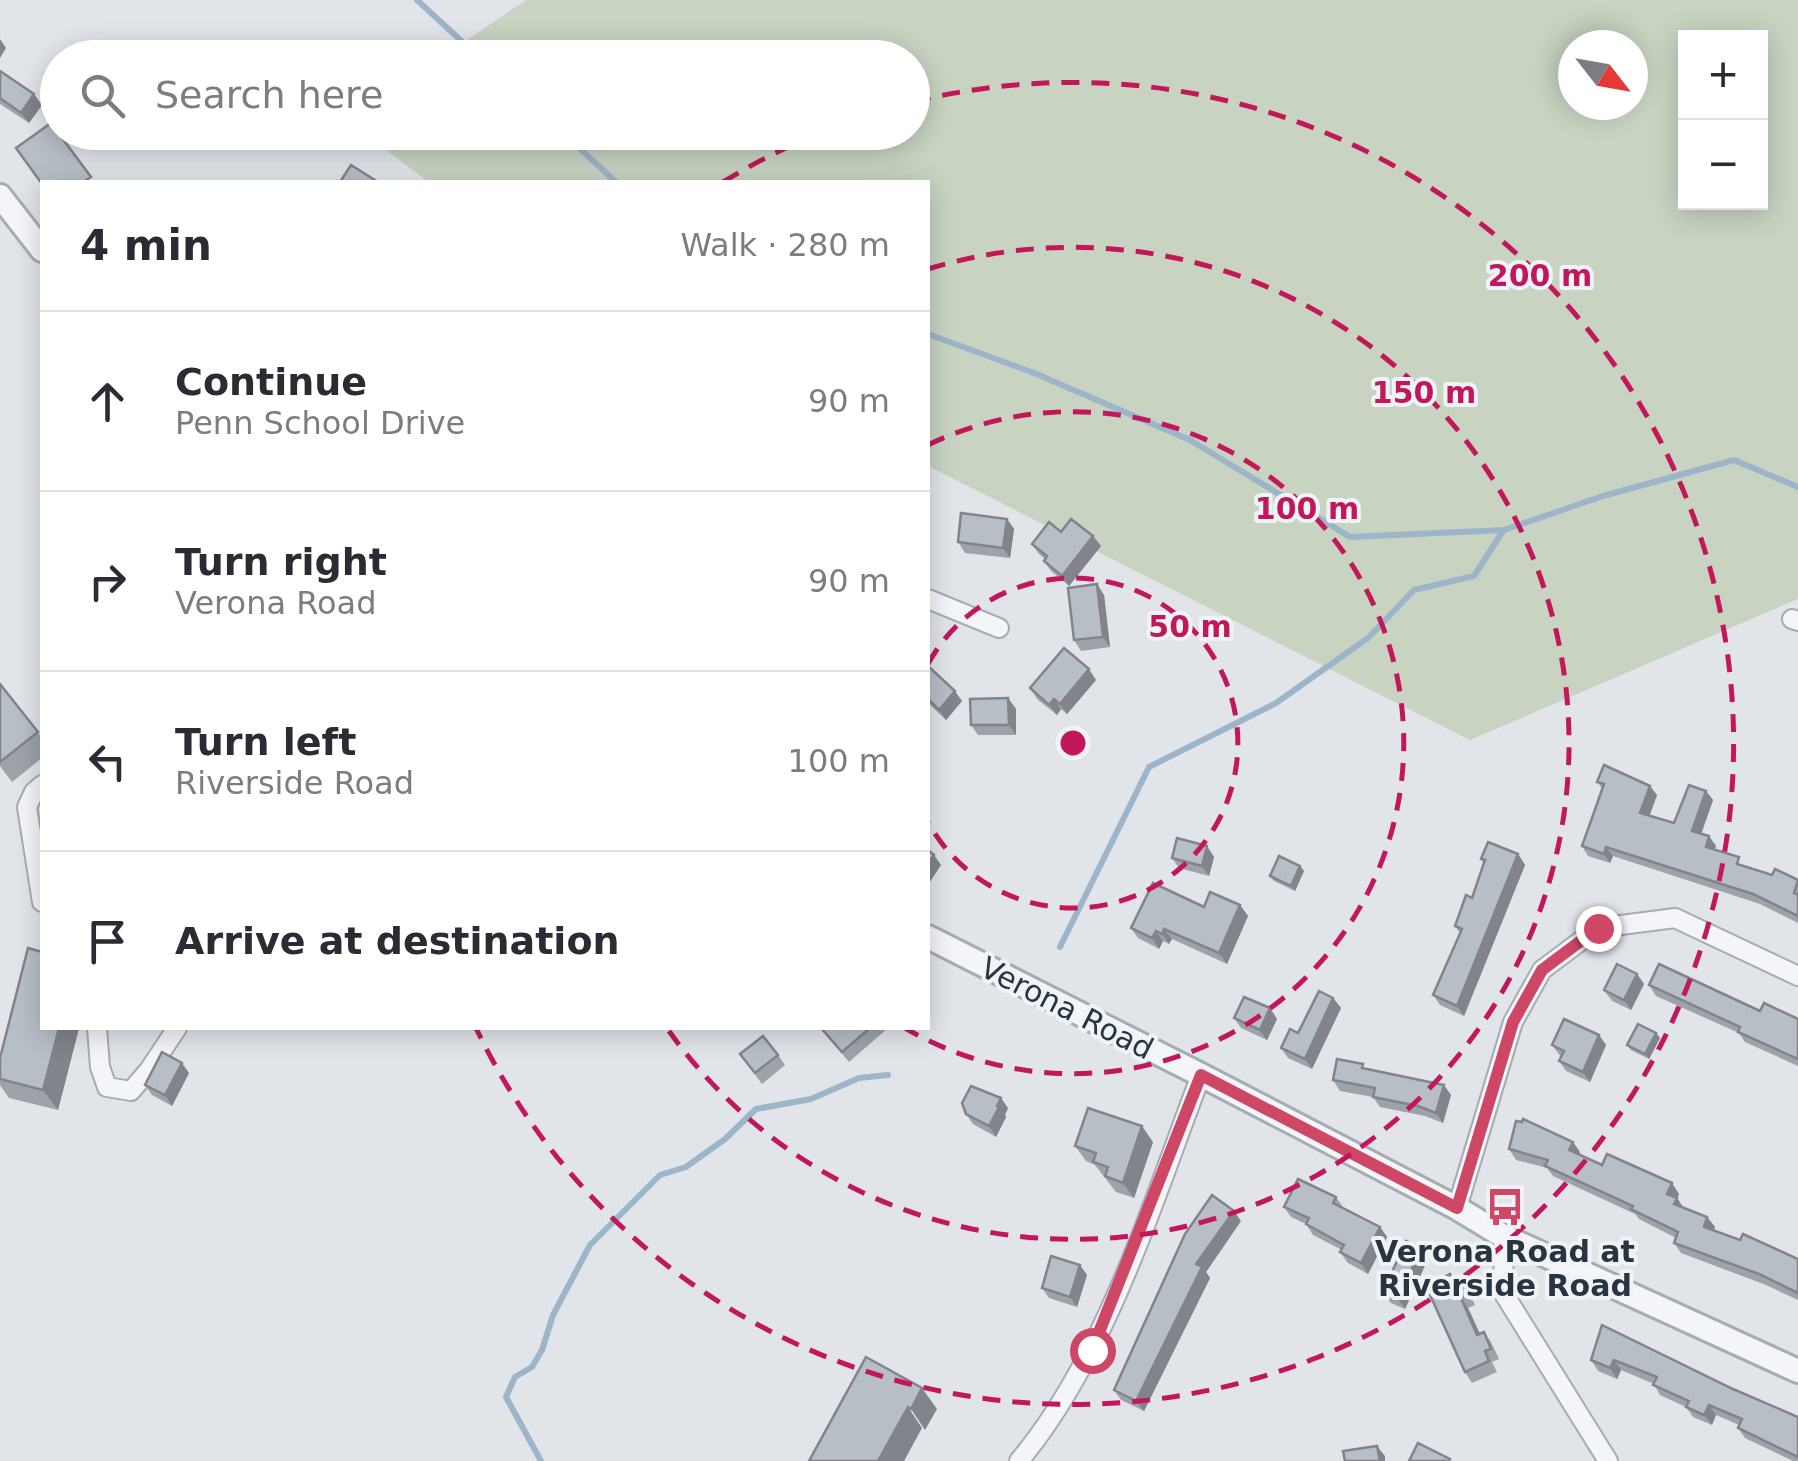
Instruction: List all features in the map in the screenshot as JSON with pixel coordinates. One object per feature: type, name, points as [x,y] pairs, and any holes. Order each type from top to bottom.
[{"type":"street","points":[[0,196],[40,247]]},
{"type":"street","points":[[930,600],[998,628]]},
{"type":"street","points":[[40,787],[27,807],[40,889]]},
{"type":"street","points":[[1457,1208],[1513,1022],[1542,970],[1598,928],[1675,918],[1798,976]]},
{"type":"street","name":"Verona Road","points":[[930,939],[1201,1075],[1504,1236],[1798,1371]]},
{"type":"street","points":[[97,1030],[106,1087],[131,1091],[176,1030]]},
{"type":"street","points":[[1019,1461],[1042,1434],[1092,1350],[1201,1075]]},
{"type":"street","points":[[1504,1236],[1504,1294],[1608,1461]]},
{"type":"green space","points":[[526,0],[1798,0],[1798,599],[1470,740],[930,467],[930,180],[426,180],[386,150],[930,150],[930,40],[467,40]]},
{"type":"building","points":[[0,71],[34,94],[21,113],[0,98]]},
{"type":"building","points":[[40,131],[40,150],[71,150],[91,177],[40,181],[16,148]]},
{"type":"building","points":[[351,165],[375,180],[341,180]]},
{"type":"building","points":[[961,513],[1007,519],[1003,548],[958,542]]},
{"type":"building","points":[[1071,519],[1093,536],[1062,576],[1032,544],[1049,522],[1061,532]]},
{"type":"building","points":[[1097,584],[1103,637],[1074,640],[1068,588]]},
{"type":"building","points":[[1064,648],[1089,669],[1060,704],[1054,699],[1049,705],[1030,688]]},
{"type":"building","points":[[930,668],[955,691],[939,710],[930,701]]},
{"type":"building","points":[[0,684],[38,732],[0,762]]},
{"type":"building","points":[[1008,698],[1009,725],[971,725],[970,699]]},
{"type":"building","points":[[1604,765],[1650,786],[1640,813],[1674,823],[1689,785],[1706,791],[1692,831],[1709,836],[1706,847],[1739,857],[1737,864],[1772,875],[1775,869],[1798,880],[1794,893],[1798,895],[1798,916],[1753,894],[1606,847],[1604,854],[1582,846],[1604,784],[1597,782]]},
{"type":"building","points":[[1177,838],[1207,846],[1202,866],[1172,858]]},
{"type":"building","points":[[1488,842],[1518,854],[1457,1006],[1433,995],[1462,929],[1455,926],[1466,895],[1472,898]]},
{"type":"building","points":[[1279,856],[1300,866],[1291,886],[1270,876]]},
{"type":"building","points":[[1153,883],[1204,907],[1210,892],[1240,905],[1219,953],[1164,929],[1162,934],[1156,931],[1152,938],[1131,928]]},
{"type":"building","points":[[28,948],[40,951],[40,1030],[58,1030],[43,1090],[0,1079],[0,1058]]},
{"type":"building","points":[[1617,964],[1637,974],[1624,1000],[1604,990]]},
{"type":"building","points":[[1659,964],[1760,1011],[1764,1003],[1798,1019],[1798,1059],[1649,985]]},
{"type":"building","points":[[1319,991],[1333,998],[1305,1059],[1281,1048],[1290,1029],[1298,1033]]},
{"type":"building","points":[[1244,997],[1270,1008],[1260,1030],[1234,1018]]},
{"type":"building","points":[[1564,1019],[1599,1035],[1583,1072],[1559,1061],[1564,1051],[1552,1045]]},
{"type":"building","points":[[1638,1024],[1656,1033],[1645,1054],[1627,1045]]},
{"type":"building","points":[[823,1030],[868,1030],[842,1052]]},
{"type":"building","points":[[763,1036],[778,1055],[755,1073],[740,1054]]},
{"type":"building","points":[[162,1052],[182,1063],[165,1095],[145,1085]]},
{"type":"building","points":[[1337,1059],[1444,1085],[1436,1113],[1373,1097],[1375,1088],[1333,1080]]},
{"type":"building","points":[[971,1086],[1001,1098],[989,1126],[966,1114],[962,1103]]},
{"type":"building","points":[[1088,1108],[1142,1126],[1123,1183],[1105,1176],[1108,1167],[1093,1162],[1096,1153],[1075,1146]]},
{"type":"building","points":[[1523,1119],[1573,1142],[1569,1150],[1602,1165],[1607,1154],[1672,1183],[1667,1194],[1677,1198],[1674,1204],[1707,1217],[1704,1227],[1740,1240],[1743,1234],[1798,1259],[1798,1293],[1759,1274],[1674,1243],[1678,1232],[1631,1209],[1633,1206],[1545,1166],[1548,1160],[1509,1149],[1516,1121]]},
{"type":"building","points":[[1298,1179],[1336,1197],[1333,1203],[1380,1227],[1361,1263],[1340,1252],[1344,1245],[1306,1224],[1309,1218],[1284,1207]]},
{"type":"building","points":[[1212,1195],[1234,1211],[1196,1264],[1202,1267],[1136,1401],[1114,1390],[1185,1234]]},
{"type":"building","points":[[1406,1241],[1421,1248],[1398,1299],[1383,1292]]},
{"type":"building","points":[[1051,1256],[1080,1265],[1070,1297],[1042,1288]]},
{"type":"building","points":[[1450,1274],[1454,1282],[1460,1279],[1468,1295],[1461,1298],[1477,1335],[1484,1332],[1491,1349],[1485,1351],[1489,1361],[1465,1372],[1426,1286]]},
{"type":"building","points":[[1602,1325],[1798,1417],[1798,1457],[1738,1428],[1742,1419],[1709,1405],[1704,1415],[1686,1407],[1689,1401],[1653,1385],[1657,1377],[1614,1360],[1610,1368],[1591,1360]]},
{"type":"building","points":[[866,1357],[922,1388],[911,1409],[908,1407],[878,1461],[809,1461]]},
{"type":"building","points":[[1418,1443],[1450,1459],[1449,1461],[1409,1461]]},
{"type":"building","points":[[1377,1446],[1380,1461],[1345,1461],[1343,1451]]},
{"type":"waterway","points":[[417,0],[460,40]]},
{"type":"waterway","points":[[581,150],[614,180]]},
{"type":"waterway","points":[[930,335],[1034,373],[1190,440],[1350,537],[1504,530],[1603,496],[1734,460],[1798,487]]},
{"type":"waterway","points":[[1060,947],[1149,767],[1276,703],[1368,638],[1414,590],[1474,576],[1503,531]]},
{"type":"waterway","points":[[541,1461],[506,1397],[515,1377],[532,1367],[542,1350],[553,1315],[590,1245],[660,1175],[686,1167],[725,1139],[756,1109],[811,1099],[859,1078],[888,1075]]},
{"type":"place","name":"Verona Road at Riverside Road","points":[[1505,1207]]},
{"type":"route","points":[[1092,1350],[1201,1075],[1457,1208],[1513,1022],[1542,970],[1598,928]]}]
